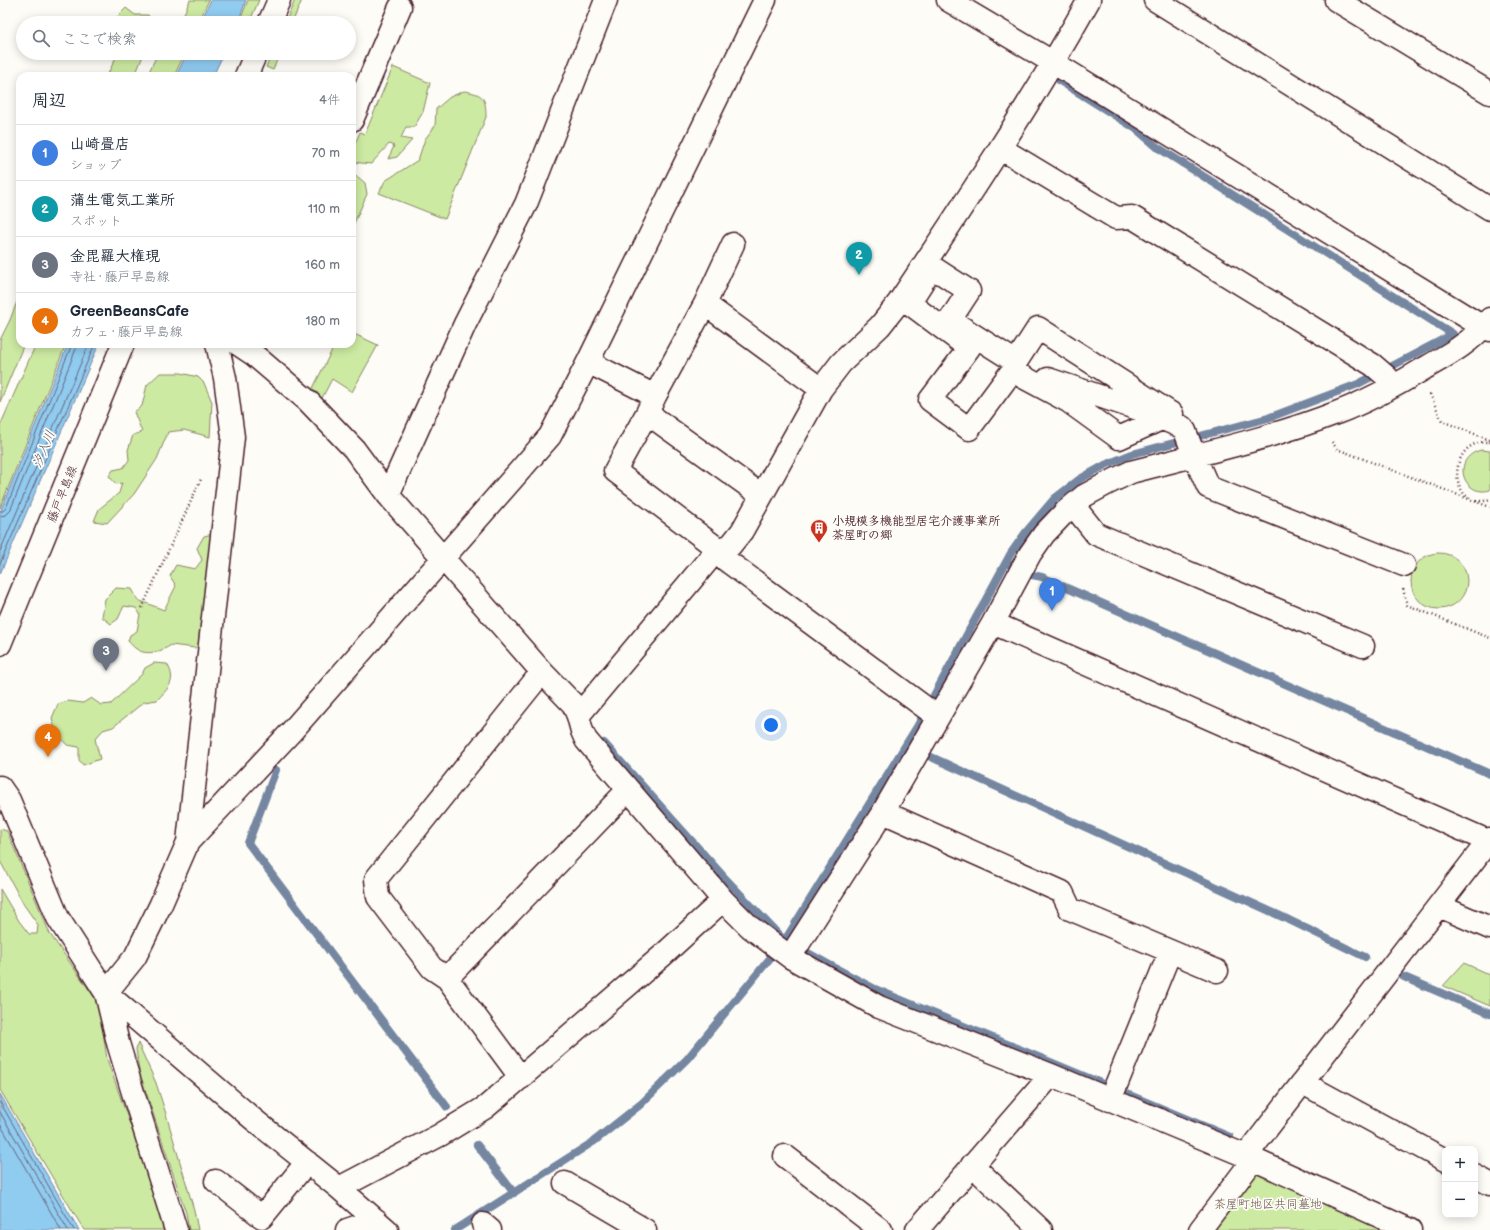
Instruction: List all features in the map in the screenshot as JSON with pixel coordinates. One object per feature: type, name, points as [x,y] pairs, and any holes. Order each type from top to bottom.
[{"type":"street","points":[[272,16],[279,0]]},
{"type":"street","points":[[388,495],[465,324],[526,204],[606,0]]},
{"type":"street","points":[[188,842],[291,732],[550,436],[588,362],[765,0]]},
{"type":"street","points":[[788,950],[883,812],[930,711],[993,623],[1019,573],[1044,534],[1073,505],[1084,496],[1108,483],[1190,443],[1287,431],[1337,413],[1385,376],[1420,371],[1463,346],[1488,325],[948,0]]},
{"type":"street","points":[[578,716],[716,551],[730,546],[742,531],[821,389],[842,363],[880,326],[909,295],[932,267],[969,291],[950,320],[1016,362],[1038,328],[1172,414],[1119,438],[1068,401],[1012,371],[969,429],[930,400],[969,348],[909,303],[909,295],[1054,63],[1089,0]]},
{"type":"street","points":[[1154,0],[1490,208]]},
{"type":"street","points":[[1336,0],[1490,93]]},
{"type":"street","points":[[356,109],[395,2]]},
{"type":"street","points":[[248,72],[253,60]]},
{"type":"street","points":[[1000,148],[1116,218],[1132,217],[1385,376]]},
{"type":"street","points":[[733,244],[705,304],[615,471],[716,551],[930,711]]},
{"type":"street","points":[[909,295],[1018,368],[1144,411],[1182,427],[1208,487],[1400,564]]},
{"type":"street","points":[[705,304],[821,389]]},
{"type":"street","name":"藤戸早島線","points":[[0,644],[121,348]]},
{"type":"street","points":[[106,993],[135,956],[161,904],[188,842],[233,437],[225,378],[218,348]]},
{"type":"street","points":[[251,348],[308,401],[354,449],[388,495],[542,672],[573,704],[586,740],[724,900],[750,927],[879,1007],[1051,1075],[1113,1092],[1249,1158],[1410,1230]]},
{"type":"street","points":[[588,362],[651,404],[761,495]]},
{"type":"street","points":[[1073,505],[1096,534],[1364,646]]},
{"type":"street","points":[[993,623],[1489,840],[1303,1083],[1200,1230]]},
{"type":"street","points":[[521,1078],[447,978],[432,968],[378,897],[376,879],[542,672]]},
{"type":"street","points":[[0,787],[8,800],[58,918],[106,993],[253,1119],[339,1188],[381,1225]]},
{"type":"street","points":[[447,978],[628,790]]},
{"type":"street","points":[[883,812],[1062,892],[1070,909],[1217,971]]},
{"type":"street","points":[[339,1188],[447,1131],[486,1107],[662,956],[724,900]]},
{"type":"street","points":[[1439,906],[1490,928]]},
{"type":"street","points":[[1113,1092],[1170,952]]},
{"type":"street","points":[[106,993],[118,1043],[176,1230]]},
{"type":"street","points":[[917,1230],[1051,1075]]},
{"type":"street","points":[[1303,1083],[1442,1158]]},
{"type":"street","points":[[784,1156],[882,1230]]},
{"type":"street","points":[[216,1181],[262,1217],[307,1162]]},
{"type":"street","points":[[972,1165],[1041,1230]]},
{"type":"street","points":[[1478,1178],[1490,1184]]},
{"type":"street","points":[[565,1183],[645,1230]]},
{"type":"street","points":[[347,1230],[381,1225]]},
{"type":"path","points":[[1420,371],[1442,421],[1490,441]]},
{"type":"path","points":[[1317,420],[1337,449],[1490,507]]},
{"type":"path","points":[[1490,441],[1474,444],[1466,450],[1461,457],[1457,474],[1463,493],[1472,500],[1484,501],[1490,499]]},
{"type":"path","points":[[142,608],[204,472]]},
{"type":"path","points":[[1400,564],[1407,605],[1490,638]]},
{"type":"green space","points":[[190,0],[209,0],[201,16],[183,16]]},
{"type":"green space","points":[[248,0],[259,0],[252,16],[242,16]]},
{"type":"green space","points":[[295,0],[302,0],[295,16],[288,16]]},
{"type":"green space","points":[[126,8],[135,15],[149,16],[118,16]]},
{"type":"green space","points":[[115,60],[141,60],[137,72],[109,72]]},
{"type":"green space","points":[[155,60],[182,60],[176,72],[149,72]]},
{"type":"green space","points":[[269,60],[277,60],[273,70],[266,67]]},
{"type":"green space","points":[[393,67],[430,83],[423,112],[414,127],[406,127],[401,138],[412,140],[397,157],[388,159],[394,146],[389,144],[371,164],[356,162],[356,142],[360,132],[365,134]]},
{"type":"green space","points":[[464,91],[479,95],[482,98],[485,105],[486,117],[445,219],[379,193],[385,181],[418,160],[425,139],[435,126],[436,109],[450,97]]},
{"type":"green space","points":[[356,177],[365,183],[367,194],[356,219]]},
{"type":"green space","points":[[16,304],[16,348],[22,348],[0,402],[0,340]]},
{"type":"green space","points":[[356,335],[378,345],[352,392],[332,379],[322,398],[312,390],[333,348],[356,348]]},
{"type":"green space","points":[[34,348],[64,348],[0,508],[0,426]]},
{"type":"green space","points":[[160,373],[181,373],[198,377],[204,383],[212,402],[210,437],[184,430],[168,432],[157,459],[134,494],[107,523],[94,521],[99,509],[119,493],[122,483],[116,484],[109,476],[113,470],[123,468],[129,460],[128,450],[133,435],[142,432],[134,412],[142,406],[147,385]]},
{"type":"green space","points":[[1481,450],[1490,451],[1490,490],[1481,491],[1473,488],[1467,483],[1463,468],[1471,454]]},
{"type":"green space","points":[[218,533],[204,641],[195,648],[171,645],[155,652],[142,652],[128,641],[130,635],[137,631],[140,614],[136,608],[124,606],[118,619],[111,624],[102,617],[105,599],[116,588],[132,589],[138,600],[164,610],[176,586],[170,576],[176,565],[195,569],[202,560],[197,548],[204,536]]},
{"type":"green space","points":[[1439,553],[1450,555],[1459,561],[1465,570],[1467,581],[1465,592],[1459,601],[1450,607],[1439,609],[1428,607],[1419,601],[1413,592],[1411,581],[1413,570],[1419,561],[1428,555]]},
{"type":"green space","points":[[154,663],[167,664],[171,675],[168,688],[157,700],[144,702],[113,727],[103,730],[95,739],[100,759],[83,765],[79,760],[79,747],[67,745],[56,733],[52,718],[58,704],[68,701],[83,703],[91,698],[101,705],[111,704],[142,674],[145,668]]},
{"type":"green space","points":[[0,829],[7,831],[50,934],[99,1004],[107,1059],[152,1187],[164,1230],[84,1230],[0,1090],[0,889],[19,921],[29,934],[37,934],[38,925],[24,905],[0,861]]},
{"type":"green space","points":[[1464,963],[1490,975],[1490,1006],[1443,986]]},
{"type":"green space","points":[[138,1043],[156,1083],[166,1114],[194,1210],[198,1230],[189,1230],[186,1213],[139,1071],[136,1049]]},
{"type":"green space","name":"茶屋町地区共同墓地","points":[[1259,1170],[1390,1230],[1214,1230]]},
{"type":"water","points":[[211,0],[246,0],[240,16],[203,16]]},
{"type":"water","points":[[184,60],[221,60],[215,72],[178,72]]},
{"type":"water","name":"汐入川","points":[[66,348],[97,348],[0,574],[0,512]]},
{"type":"water","points":[[0,1094],[79,1230],[0,1230]]},
{"type":"waterway","points":[[455,1230],[593,1142],[641,1104],[687,1059],[785,940],[918,725],[1011,553],[1026,532],[1054,499],[1080,479],[1105,465],[1132,454],[1268,418],[1358,384],[1453,334],[1157,147],[1135,128],[1060,81]]},
{"type":"waterway","points":[[1006,563],[1032,575],[1042,577],[1490,774]]},
{"type":"waterway","points":[[604,743],[724,877],[785,940],[875,989],[1230,1137]]},
{"type":"waterway","points":[[929,756],[1287,919],[1365,957]]},
{"type":"waterway","points":[[276,770],[248,843],[447,1107]]},
{"type":"waterway","points":[[1404,977],[1490,1014]]},
{"type":"waterway","points":[[477,1145],[514,1193]]},
{"type":"place","name":"蒲生電気工業所","points":[[859,275]]},
{"type":"place","name":"小規模多機能型居宅介護事業所 茶屋町の郷","points":[[819,543]]},
{"type":"place","name":"山崎畳店","points":[[1052,611]]},
{"type":"place","name":"金毘羅大権現","points":[[106,671]]},
{"type":"place","name":"GreenBeansCafe","points":[[48,757]]}]
